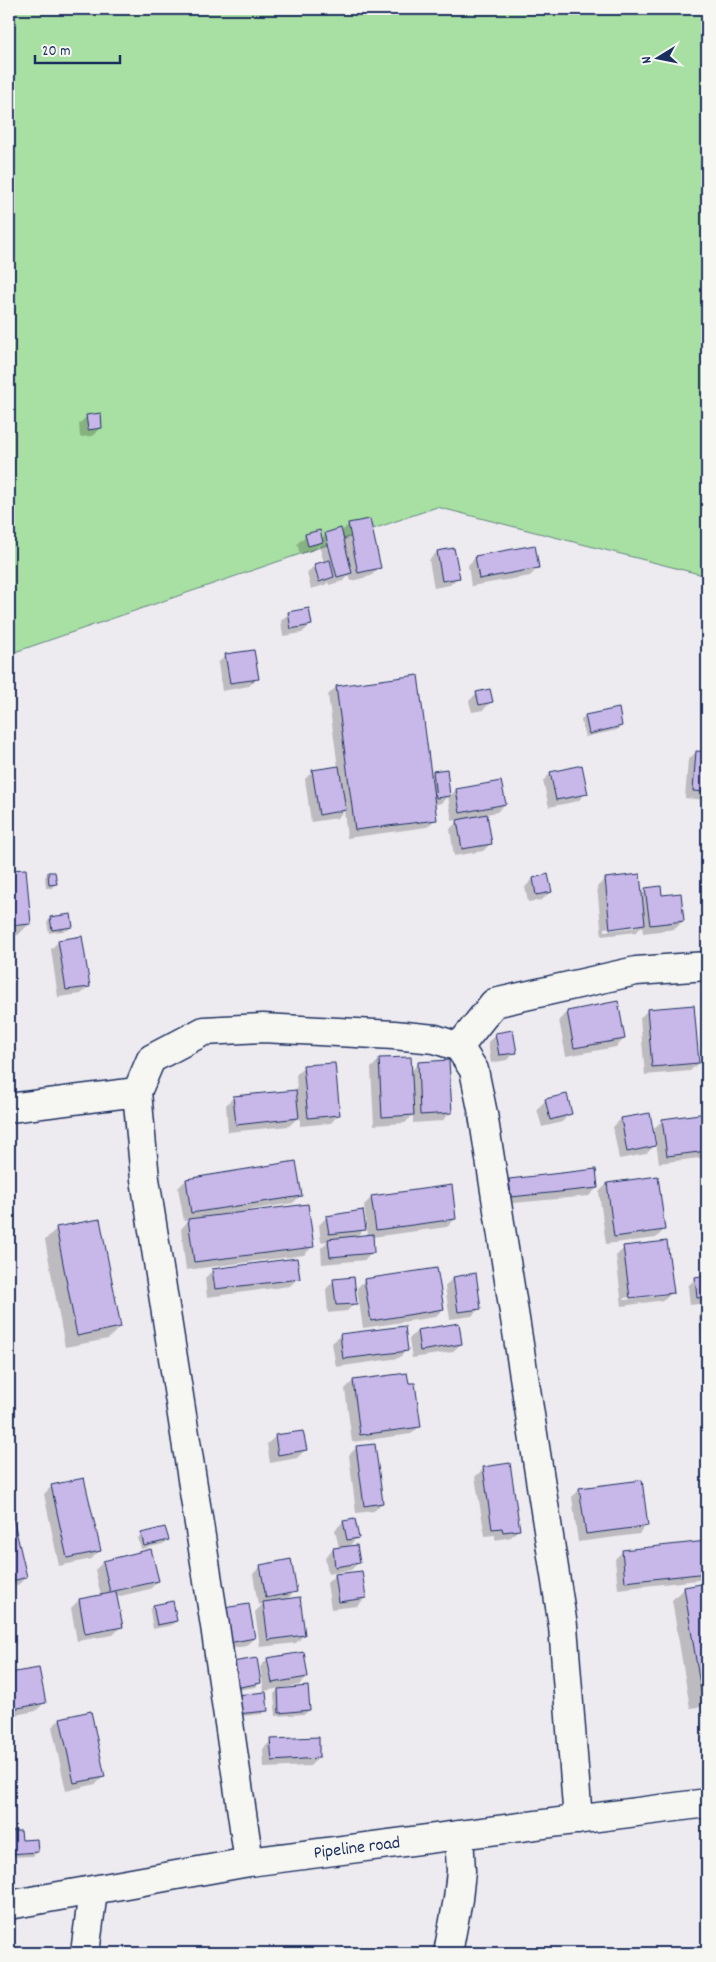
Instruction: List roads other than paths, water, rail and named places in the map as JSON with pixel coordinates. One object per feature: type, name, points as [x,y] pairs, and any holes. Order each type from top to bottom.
[{"type":"street","points":[[459,1047],[494,1003],[636,971],[707,966]]},
{"type":"street","points":[[249,1862],[145,1180],[137,1092],[151,1059],[204,1031],[263,1028],[435,1039],[459,1047],[474,1070],[484,1114],[563,1626],[578,1820]]},
{"type":"street","points":[[9,1108],[137,1092]]},
{"type":"street","name":"Pipeline road","points":[[9,1905],[249,1862],[707,1804]]},
{"type":"street","points":[[448,1953],[461,1870],[459,1835]]},
{"type":"street","points":[[85,1953],[92,1891]]}]
